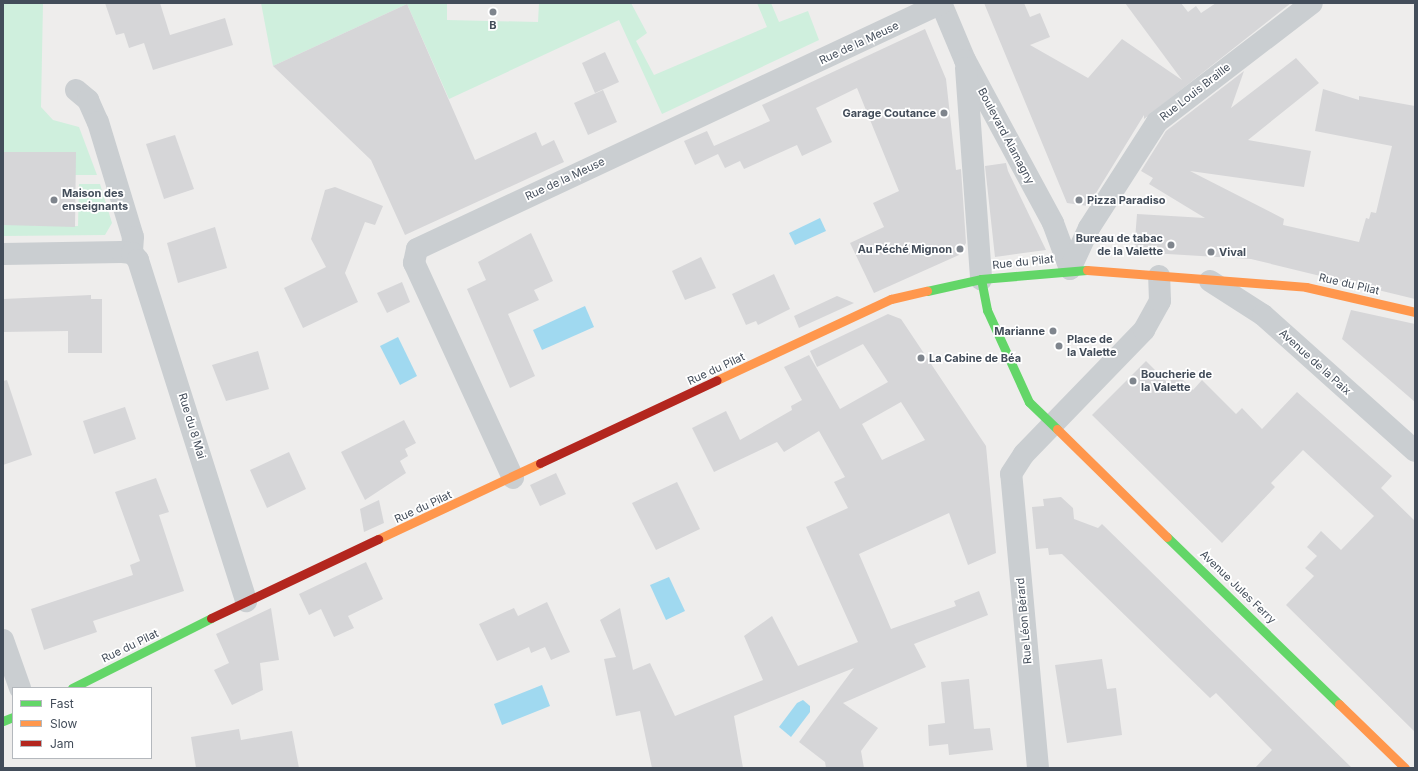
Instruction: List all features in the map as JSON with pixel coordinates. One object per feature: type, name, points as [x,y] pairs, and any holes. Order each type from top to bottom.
[{"type":"main road","name":"Rue du Pilat","points":[[74,687],[246,602],[513,478],[891,299],[981,278],[1070,269],[1210,281],[1306,287],[1415,312]]},
{"type":"main road","name":"Avenue Jules Ferry","points":[[981,278],[987,310],[1013,374],[1029,402],[1405,768]]},
{"type":"main road","points":[[3,722],[12,717]]},
{"type":"street","name":"Boulevard Alamagny","points":[[942,3],[965,60],[1052,223],[1070,269]]},
{"type":"street","name":"Rue de la Meuse","points":[[513,478],[414,262],[416,249],[942,3]]},
{"type":"street","name":"Rue Louis Braille","points":[[1070,269],[1089,228],[1157,122],[1312,3]]},
{"type":"street","points":[[965,60],[981,278]]},
{"type":"street","points":[[3,254],[132,253],[131,231],[98,122],[88,100],[76,90]]},
{"type":"street","name":"Rue du 8 Mai","points":[[132,253],[144,271],[246,602]]},
{"type":"street","points":[[1052,424],[1144,330],[1160,301],[1159,276]]},
{"type":"street","name":"Avenue de la Paix","points":[[1210,281],[1262,315],[1415,451]]},
{"type":"street","name":"Rue Léon Bérard","points":[[1038,768],[1011,474],[1024,454],[1052,424]]},
{"type":"street","points":[[3,640],[20,687]]},
{"type":"green space","points":[[4,3],[43,3],[41,107],[53,120],[79,127],[97,175],[75,175],[75,152],[34,152],[34,226],[78,226],[79,184],[100,184],[112,223],[105,235],[3,236]]},
{"type":"green space","points":[[261,3],[447,3],[447,20],[538,22],[539,3],[631,3],[647,33],[636,41],[654,75],[767,27],[757,3],[771,3],[779,22],[808,11],[819,40],[662,114],[619,20],[449,99],[407,4],[273,66]]},
{"type":"water","points":[[820,218],[826,231],[795,245],[789,233]]},
{"type":"water","points":[[585,306],[594,327],[542,350],[533,330]]},
{"type":"water","points":[[398,337],[417,376],[400,385],[380,346]]},
{"type":"water","points":[[669,577],[685,611],[666,620],[650,585]]},
{"type":"water","points":[[542,685],[550,706],[502,725],[494,704]]},
{"type":"water","points":[[803,700],[810,706],[810,712],[791,737],[779,727],[797,703]]},
{"type":"building","points":[[105,3],[160,3],[170,35],[225,18],[233,45],[153,70],[144,43],[129,48],[124,33],[116,35]]},
{"type":"building","points":[[984,3],[1024,3],[1030,17],[1040,13],[1050,37],[1030,45],[1088,78],[1122,39],[1182,80],[1125,3],[1181,3],[1188,12],[1196,6],[1201,13],[1216,3],[1291,3],[1144,119],[1144,115],[1088,206],[1067,203]]},
{"type":"building","points":[[407,4],[475,160],[536,132],[542,146],[554,140],[564,162],[405,235],[371,160],[273,66]]},
{"type":"building","points":[[925,29],[946,79],[956,170],[961,169],[966,243],[959,255],[874,293],[850,243],[884,227],[873,203],[899,191],[857,88],[816,108],[832,142],[802,156],[797,145],[744,169],[740,161],[725,168],[718,154],[695,165],[684,141],[707,131],[714,146],[770,121],[762,105]]},
{"type":"building","points":[[605,52],[619,82],[595,93],[582,63]]},
{"type":"building","points":[[1296,58],[1319,83],[1248,140],[1311,151],[1304,187],[1190,171],[1284,219],[1283,225],[1359,242],[1366,218],[1369,219],[1371,212],[1376,213],[1392,146],[1315,131],[1323,89],[1359,100],[1359,96],[1415,106],[1415,299],[1251,259],[1134,252],[1137,214],[1205,218],[1149,184],[1153,178],[1141,171],[1166,131],[1244,71],[1231,108]]},
{"type":"building","points":[[603,90],[617,122],[588,135],[574,103]]},
{"type":"building","points":[[175,135],[194,189],[164,199],[146,144]]},
{"type":"building","points":[[3,152],[76,152],[75,227],[3,225]]},
{"type":"building","points":[[1006,163],[1008,171],[1046,250],[995,257],[985,166]]},
{"type":"building","points":[[335,187],[383,206],[375,225],[365,222],[345,273],[358,302],[303,328],[284,288],[326,267],[311,239],[325,190]]},
{"type":"building","points":[[215,227],[227,268],[178,283],[167,243]]},
{"type":"building","points":[[531,233],[553,281],[534,290],[539,300],[508,314],[535,376],[510,388],[467,289],[486,280],[478,262]]},
{"type":"building","points":[[701,257],[716,288],[685,300],[672,271]]},
{"type":"building","points":[[774,274],[790,309],[758,325],[756,321],[746,325],[732,294]]},
{"type":"building","points":[[402,282],[410,302],[387,313],[377,293]]},
{"type":"building","points":[[91,295],[91,299],[102,299],[102,353],[68,353],[68,331],[3,332],[3,299]]},
{"type":"building","points":[[837,296],[854,303],[799,328],[794,316]]},
{"type":"building","points":[[1351,310],[1415,324],[1415,402],[1342,339]]},
{"type":"building","points":[[888,314],[901,319],[986,446],[996,553],[968,565],[949,513],[859,554],[891,629],[956,606],[954,601],[979,591],[988,615],[914,644],[926,667],[843,703],[878,728],[861,751],[864,768],[826,768],[825,762],[799,742],[854,668],[734,716],[743,768],[652,768],[640,711],[616,716],[604,659],[616,657],[600,620],[620,608],[633,670],[650,663],[675,716],[763,680],[744,636],[772,616],[798,666],[858,642],[806,527],[848,508],[834,482],[845,477],[819,431],[784,452],[777,442],[714,472],[692,428],[726,411],[740,440],[792,410],[791,406],[802,400],[784,367],[809,355],[840,409],[888,382],[863,344],[817,367],[810,351]],"holes":[[[901,402],[925,440],[882,460],[862,424]]]},
{"type":"building","points":[[258,351],[269,389],[226,401],[212,365]]},
{"type":"building","points":[[1146,361],[1168,383],[1177,374],[1193,390],[1202,380],[1236,414],[1242,408],[1262,429],[1297,392],[1392,476],[1381,488],[1415,521],[1415,732],[1286,605],[1314,576],[1305,568],[1317,556],[1307,547],[1321,531],[1341,550],[1374,516],[1303,450],[1271,483],[1275,487],[1222,543],[1092,415]]},
{"type":"building","points":[[7,380],[32,455],[3,465],[3,381]]},
{"type":"building","points":[[125,407],[136,439],[94,454],[83,421]]},
{"type":"building","points":[[404,420],[416,443],[405,449],[408,456],[400,461],[406,473],[365,500],[341,452]]},
{"type":"building","points":[[289,452],[306,489],[267,508],[250,470]]},
{"type":"building","points":[[556,473],[566,494],[540,506],[530,485]]},
{"type":"building","points":[[156,478],[169,512],[159,515],[184,591],[93,621],[97,632],[44,650],[31,609],[133,575],[130,565],[140,561],[115,492]]},
{"type":"building","points":[[677,482],[700,529],[656,550],[632,503]]},
{"type":"building","points":[[1061,497],[1073,508],[1074,519],[1098,528],[1102,524],[1352,768],[1255,768],[1272,750],[1216,693],[1210,698],[1062,554],[1049,555],[1048,548],[1036,549],[1032,507],[1044,506],[1043,499]]},
{"type":"building","points":[[379,500],[384,523],[364,532],[360,509]]},
{"type":"building","points":[[366,562],[383,599],[348,616],[354,628],[334,637],[321,609],[309,615],[299,594]]},
{"type":"building","points":[[547,602],[570,652],[551,660],[545,647],[531,653],[529,647],[497,661],[479,624],[514,608],[518,616]]},
{"type":"building","points":[[271,608],[279,660],[260,663],[263,690],[232,705],[214,670],[229,663],[216,634]]},
{"type":"building","points":[[1102,659],[1107,689],[1116,688],[1122,735],[1067,743],[1055,665]]},
{"type":"building","points":[[969,679],[974,729],[990,728],[993,750],[949,755],[948,744],[929,746],[928,725],[945,723],[941,682]]},
{"type":"building","points":[[239,729],[241,740],[292,731],[299,768],[196,768],[191,737]]},
{"type":"traffic: fast","points":[[927,291],[981,279],[1087,270]]},
{"type":"traffic: fast","points":[[981,279],[987,310],[1029,402],[1057,429]]},
{"type":"traffic: fast","points":[[1167,537],[1339,704]]},
{"type":"traffic: fast","points":[[74,687],[211,618]]},
{"type":"traffic: fast","points":[[3,721],[12,717]]},
{"type":"traffic: slow","points":[[1087,270],[1306,287],[1415,312]]},
{"type":"traffic: slow","points":[[717,380],[891,299],[927,291]]},
{"type":"traffic: slow","points":[[1057,429],[1167,537]]},
{"type":"traffic: slow","points":[[378,539],[540,463]]},
{"type":"traffic: slow","points":[[1339,704],[1405,768]]},
{"type":"traffic: jam","points":[[540,463],[717,380]]},
{"type":"traffic: jam","points":[[211,618],[378,539]]},
{"type":"place","name":"B","points":[[493,12]]},
{"type":"place","name":"Garage Coutance","points":[[944,113]]},
{"type":"place","name":"Maison des enseignants","points":[[54,200]]},
{"type":"place","name":"Pizza Paradiso","points":[[1079,200]]},
{"type":"place","name":"Bureau de tabac de la Valette","points":[[1171,245]]},
{"type":"place","name":"Au Péché Mignon","points":[[960,249]]},
{"type":"place","name":"Vival","points":[[1211,252]]},
{"type":"place","name":"Marianne","points":[[1053,331]]},
{"type":"place","name":"Place de la Valette","points":[[1059,346]]},
{"type":"place","name":"La Cabine de Béa","points":[[921,358]]},
{"type":"place","name":"Boucherie de la Valette","points":[[1133,381]]}]
